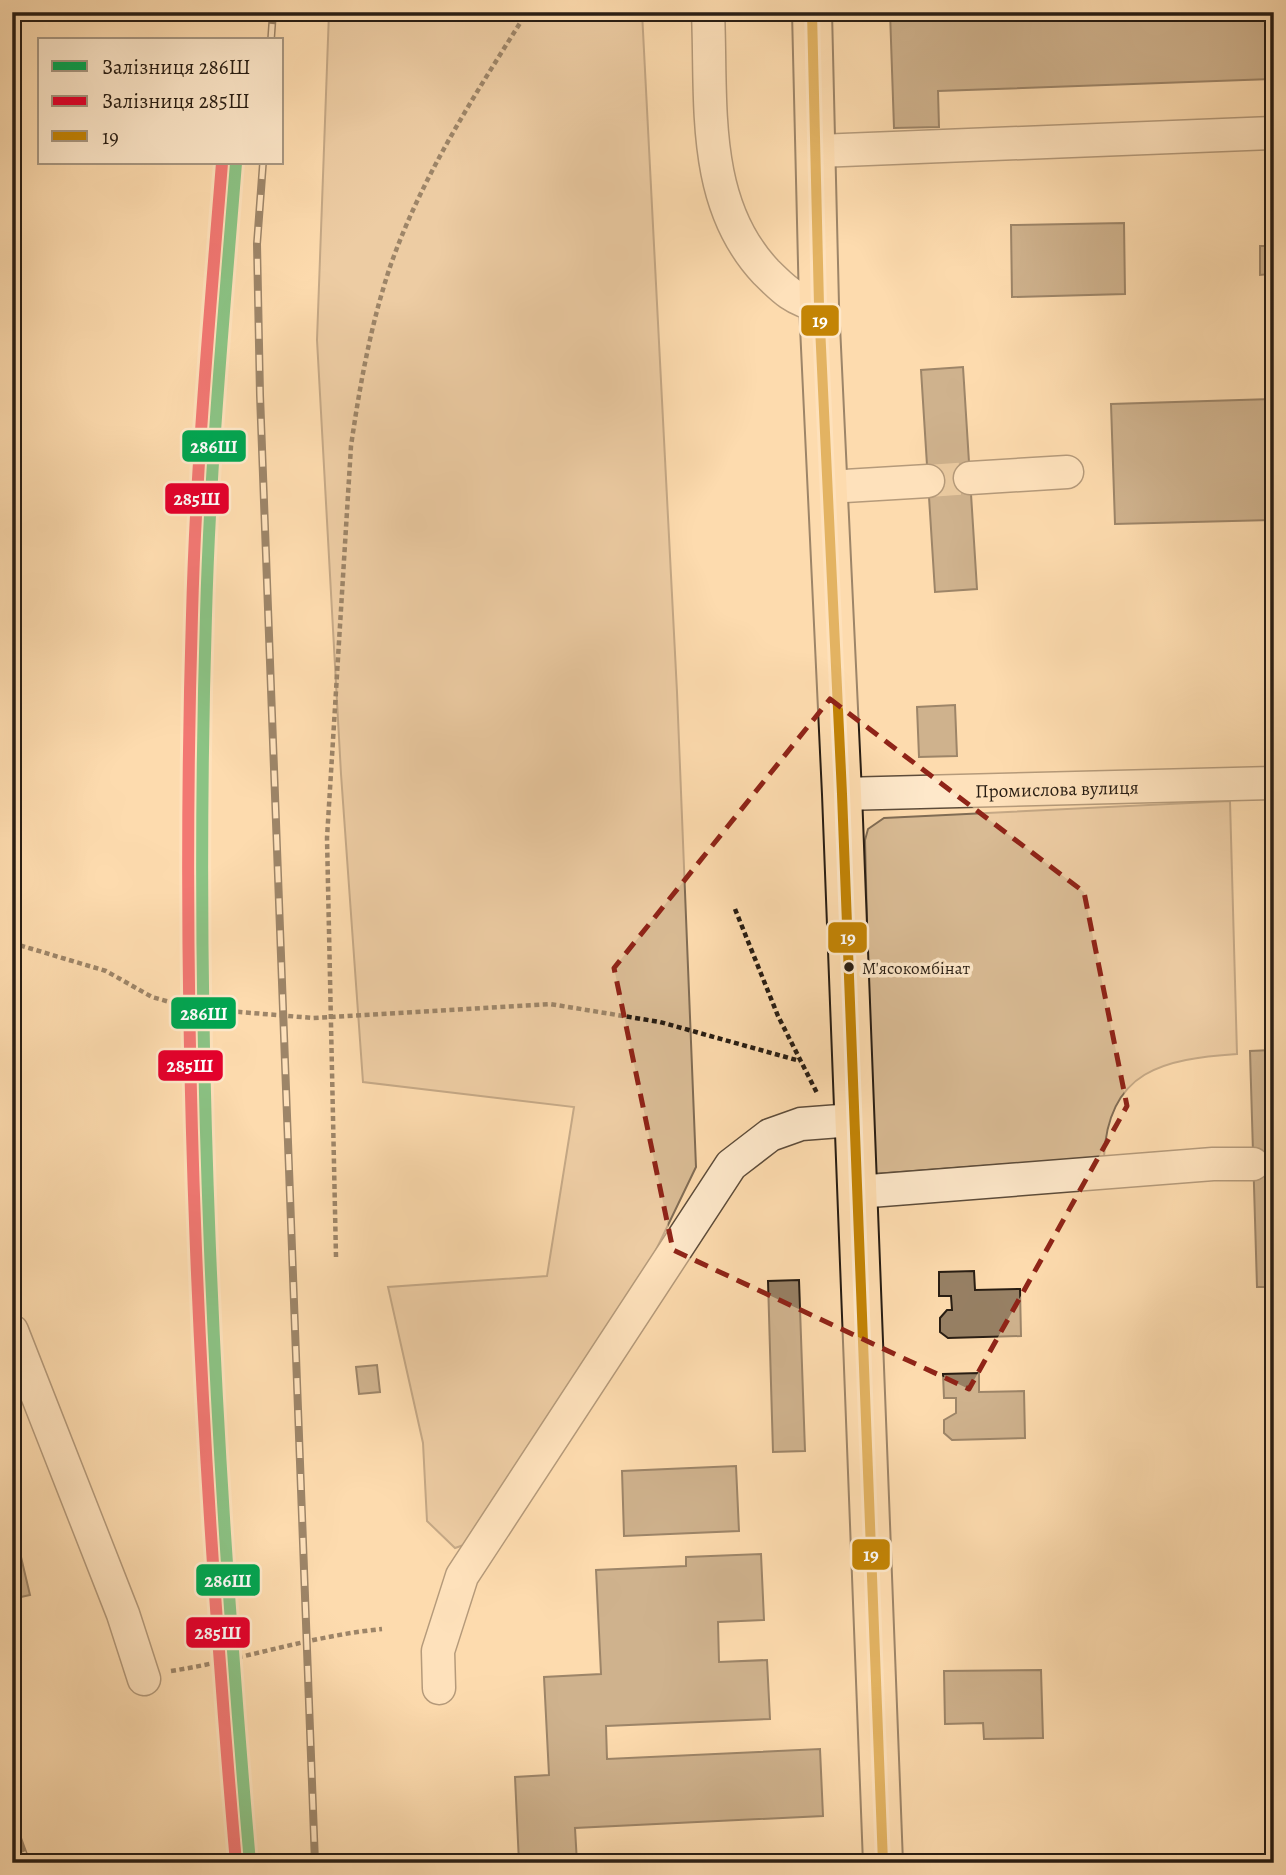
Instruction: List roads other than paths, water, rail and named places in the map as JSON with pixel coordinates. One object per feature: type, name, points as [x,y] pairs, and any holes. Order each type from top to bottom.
[{"type":"main road","points":[[812,12],[819,305],[842,794],[843,1121],[857,1192],[883,1863]]},
{"type":"street","points":[[708,12],[715,164],[725,209],[747,252],[784,290],[802,302],[819,305]]},
{"type":"street","points":[[817,151],[1274,133]]},
{"type":"street","points":[[970,478],[1066,472]]},
{"type":"street","points":[[828,487],[928,481]]},
{"type":"street","name":"Промислова вулиця","points":[[842,794],[1274,783]]},
{"type":"street","points":[[439,1688],[438,1651],[462,1576],[731,1165],[770,1135],[801,1124],[843,1121]]},
{"type":"street","points":[[857,1192],[1213,1164],[1253,1164]]},
{"type":"street","points":[[12,1331],[123,1614],[144,1679]]},
{"type":"tunnel","points":[[928,481],[970,478]]},
{"type":"railway","points":[[271,38],[273,12]]},
{"type":"railway","points":[[263,164],[257,244],[260,395],[315,1863]]},
{"type":"railway","points":[[12,1822],[27,1863]]},
{"type":"rail line","name":"285Ш","points":[[222,164],[194,558],[188,928],[203,1396],[236,1863]]},
{"type":"rail line","name":"286Ш","points":[[236,164],[208,558],[202,928],[217,1396],[250,1863]]},
{"type":"place","name":"М'ясокомбінат","points":[[849,967]]}]
